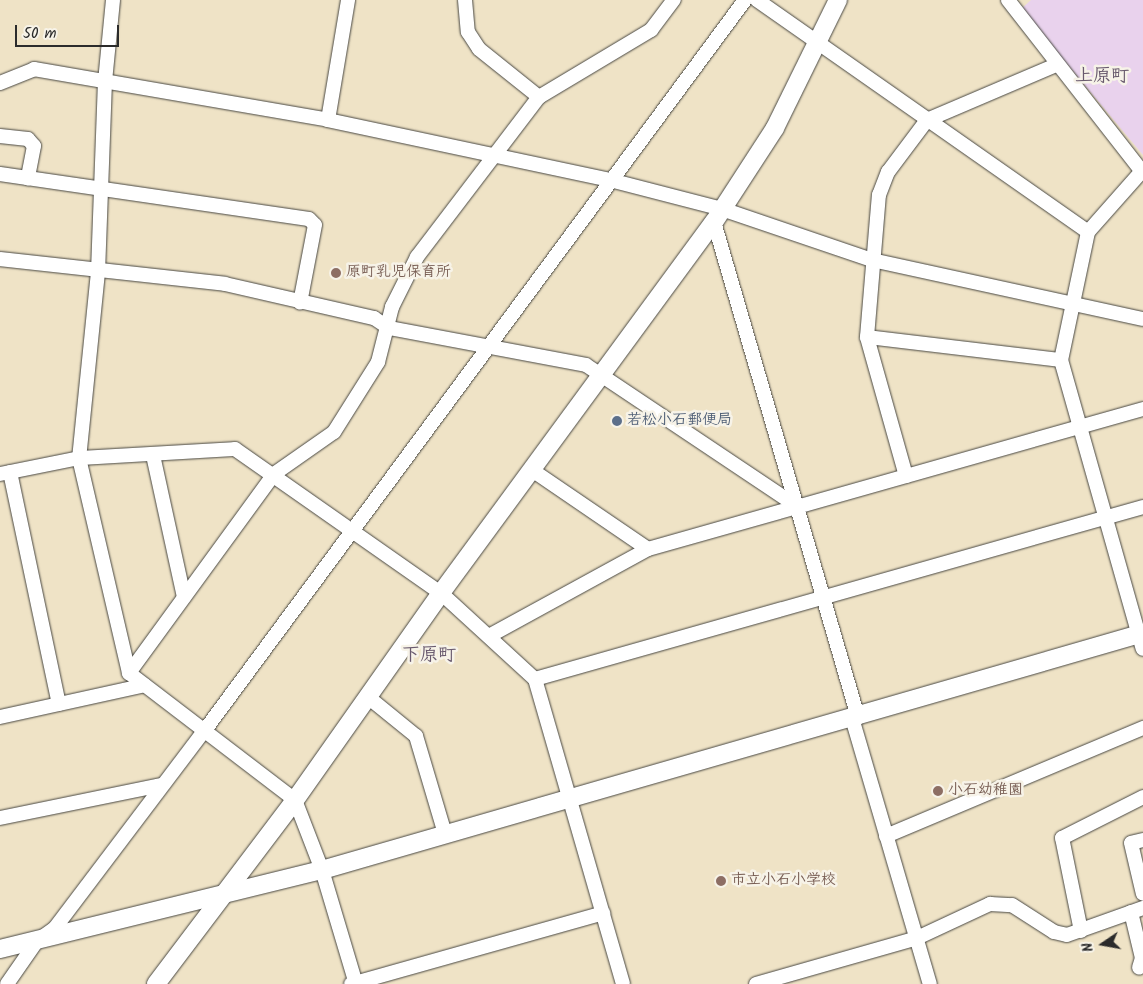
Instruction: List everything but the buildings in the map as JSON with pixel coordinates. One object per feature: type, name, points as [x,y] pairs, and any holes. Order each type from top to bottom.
[{"type":"street","points":[[113,0],[105,81],[103,188],[98,272],[79,458],[129,673],[295,800],[322,870],[354,984],[603,913]]},
{"type":"street","points":[[328,120],[348,0]]},
{"type":"street","points":[[465,0],[468,32],[479,49],[539,98]]},
{"type":"street","points":[[129,673],[274,474],[334,432],[378,362],[389,328],[392,308],[416,257],[492,156],[539,98],[651,30],[674,0]]},
{"type":"street","points":[[7,984],[37,941],[55,928],[204,730],[488,344],[745,0]]},
{"type":"street","points":[[758,0],[818,45],[1088,232]]},
{"type":"street","points":[[156,984],[216,899],[295,800],[441,593],[718,216],[775,128],[818,45],[838,0]]},
{"type":"street","points":[[0,949],[216,899],[855,717],[1142,639],[1061,360],[1074,306],[1088,232],[1142,172],[1056,65],[1008,0]]},
{"type":"street","points":[[906,476],[867,337],[872,260],[879,195],[888,172],[927,120],[1056,65]]},
{"type":"street","points":[[0,83],[34,70],[328,120],[610,180],[718,216],[872,260],[1074,306],[1143,318]]},
{"type":"street","points":[[0,136],[28,139],[34,146],[28,178]]},
{"type":"street","points":[[0,174],[310,219],[315,225],[300,303]]},
{"type":"street","points":[[718,216],[824,599],[886,836],[930,984]]},
{"type":"street","points":[[0,259],[98,272],[225,284],[300,303],[374,318],[389,328],[488,344],[586,365],[600,379],[797,506]]},
{"type":"street","points":[[867,337],[1061,360]]},
{"type":"street","points":[[489,636],[648,550],[1143,408]]},
{"type":"street","points":[[59,704],[5,473],[79,458],[235,449],[274,474],[441,593],[535,679],[623,984]]},
{"type":"street","points":[[153,455],[184,597]]},
{"type":"street","points":[[532,470],[648,550]]},
{"type":"street","points":[[535,679],[824,599],[1143,507]]},
{"type":"street","points":[[0,716],[145,685]]},
{"type":"street","points":[[368,697],[416,736],[445,834]]},
{"type":"street","points":[[886,836],[1143,728]]},
{"type":"street","points":[[0,818],[161,785]]},
{"type":"street","points":[[1081,931],[1062,838],[1143,797]]},
{"type":"street","points":[[1143,840],[1131,843],[1143,894]]},
{"type":"street","points":[[756,984],[917,938],[990,904],[1012,905],[1054,932],[1067,935],[1137,910],[1142,958],[1139,968]]},
{"type":"shaded area","points":[[1031,0],[1143,0],[1143,155],[1021,9]]},
{"type":"place","name":"原町乳児保育所","points":[[336,273]]},
{"type":"place","name":"若松小石郵便局","points":[[617,421]]},
{"type":"place","name":"小石幼稚園","points":[[938,791]]},
{"type":"place","name":"市立小石小学校","points":[[721,881]]},
{"type":"district","name":"上原町","points":[[1102,77]]},
{"type":"district","name":"下原町","points":[[429,656]]}]
